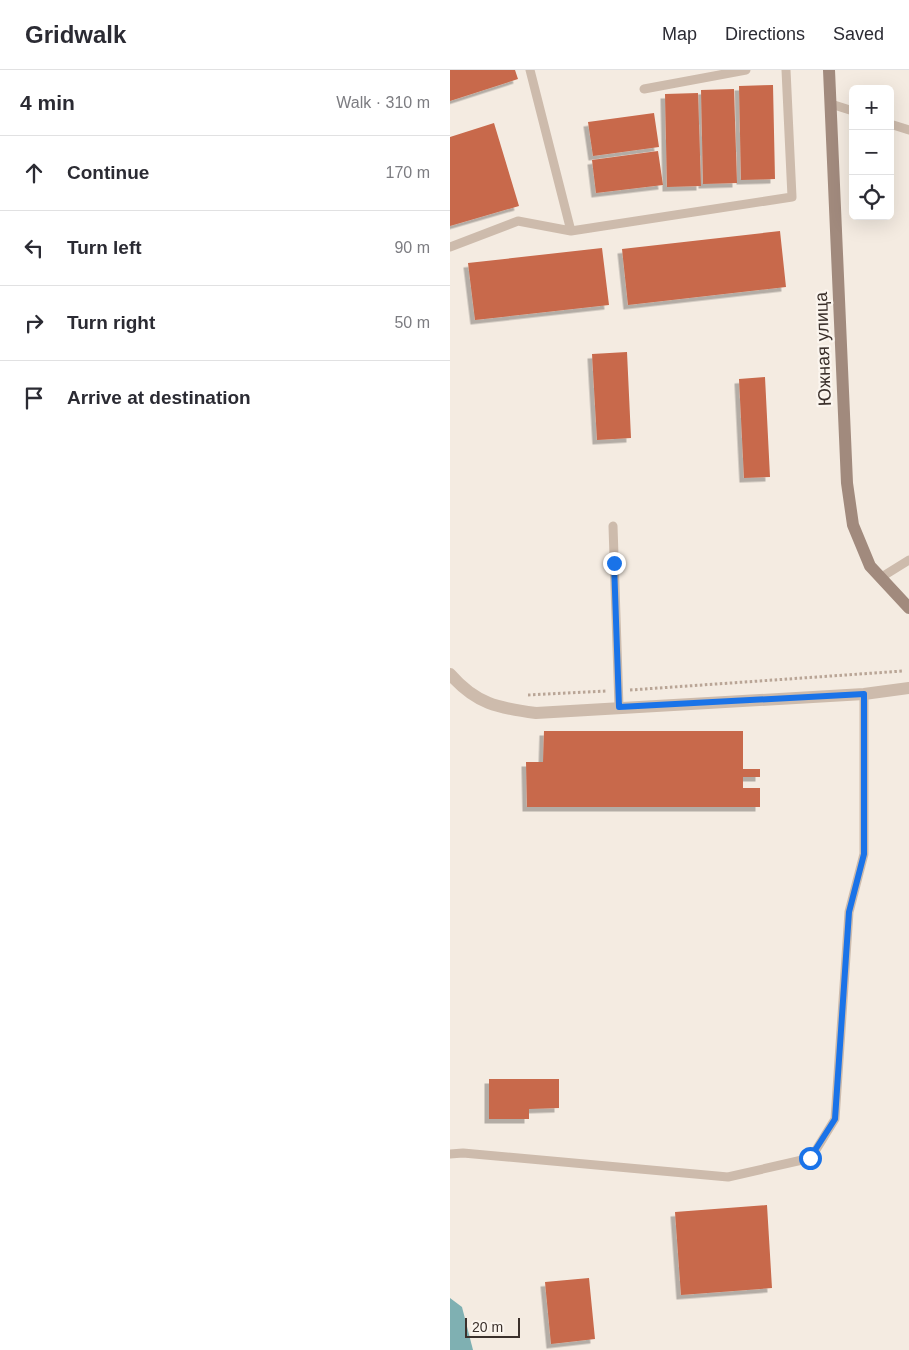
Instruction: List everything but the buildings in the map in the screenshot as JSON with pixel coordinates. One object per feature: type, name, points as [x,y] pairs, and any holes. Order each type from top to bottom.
[{"type":"street","name":"Южная улица","points":[[829,70],[847,483],[853,525],[870,566],[909,608]]},
{"type":"street","points":[[450,674],[469,693],[501,708],[536,713],[864,694],[909,688]]},
{"type":"lane","points":[[530,70],[571,231]]},
{"type":"lane","points":[[644,89],[746,70]]},
{"type":"lane","points":[[450,247],[518,220],[571,231],[792,197],[786,70]]},
{"type":"lane","points":[[831,104],[849,110]]},
{"type":"lane","points":[[894,125],[909,130]]},
{"type":"lane","points":[[613,526],[619,707]]},
{"type":"lane","points":[[880,578],[909,560]]},
{"type":"lane","points":[[450,1154],[464,1152],[728,1178],[810,1158],[835,1119],[849,912],[864,854],[864,694]]},
{"type":"water","points":[[450,1298],[462,1307],[473,1350],[450,1350]]},
{"type":"route","points":[[614,563],[619,707],[864,694],[862,744],[864,854],[849,912],[835,1119],[810,1158]]}]
